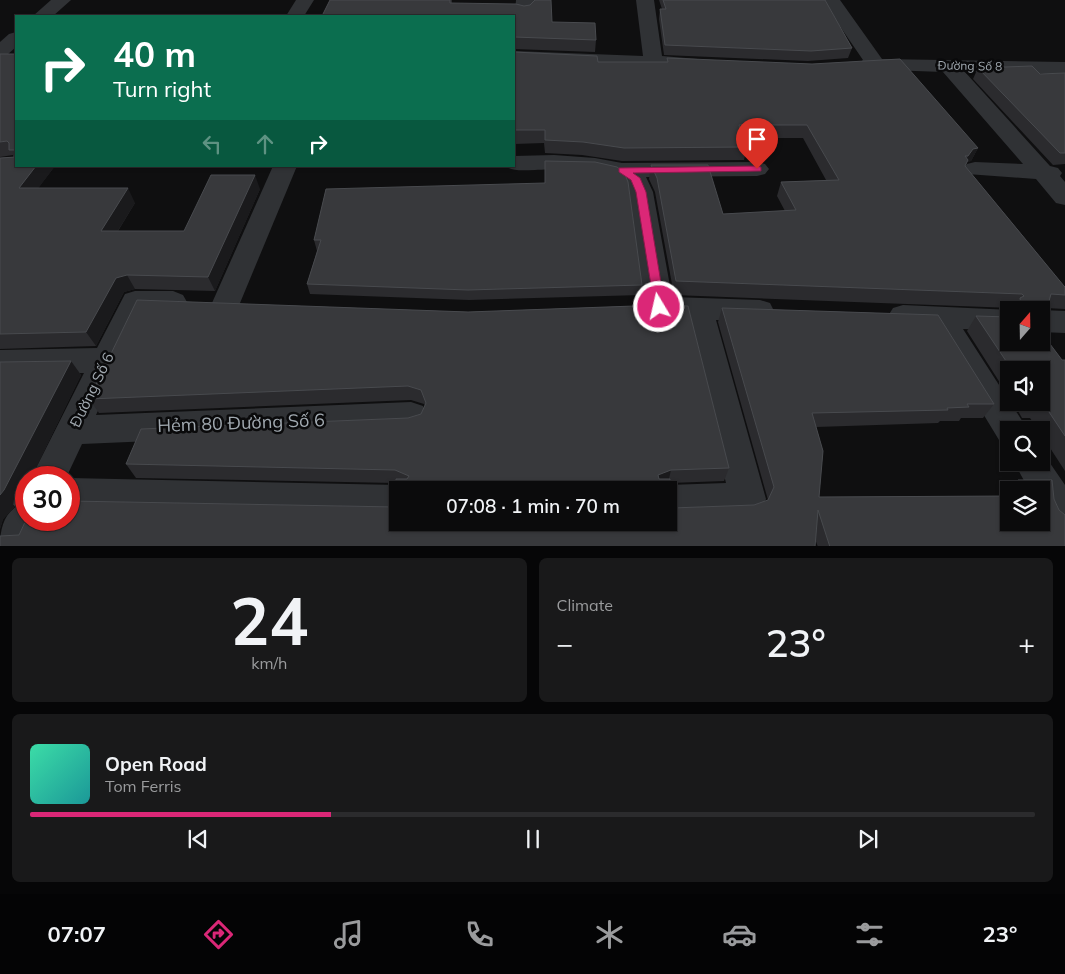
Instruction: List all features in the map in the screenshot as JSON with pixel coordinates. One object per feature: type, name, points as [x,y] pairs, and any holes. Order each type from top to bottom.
[{"type":"street","points":[[43,15],[62,0]]},
{"type":"street","points":[[296,15],[304,0]]},
{"type":"street","points":[[645,0],[653,62]]},
{"type":"street","points":[[831,0],[876,64]]},
{"type":"street","points":[[0,51],[15,39]]},
{"type":"street","points":[[515,58],[709,64]]},
{"type":"street","points":[[0,62],[15,61]]},
{"type":"street","name":"Đường Số 8","points":[[846,66],[876,64],[1065,68]]},
{"type":"street","points":[[947,65],[1065,197]]},
{"type":"street","points":[[515,163],[572,162],[622,170],[757,169]]},
{"type":"street","points":[[255,304],[226,303],[285,167]]},
{"type":"street","points":[[622,170],[635,178],[641,192],[659,307]]},
{"type":"street","points":[[976,180],[1041,172],[1065,173]]},
{"type":"street","name":"Đường Số 6","points":[[54,466],[135,301],[226,303]]},
{"type":"street","points":[[621,308],[659,307],[784,312]]},
{"type":"street","points":[[677,502],[748,499],[698,308]]},
{"type":"street","points":[[881,315],[1000,319]]},
{"type":"street","points":[[939,316],[1004,421]]},
{"type":"street","points":[[1050,321],[1065,322]]},
{"type":"street","points":[[0,362],[107,360]]},
{"type":"street","name":"Hẻm 80 Đường Số 6","points":[[72,430],[411,416]]},
{"type":"street","points":[[1037,471],[1065,517]]},
{"type":"street","points":[[80,495],[389,502]]},
{"type":"street","points":[[12,546],[20,531]]},
{"type":"building","points":[[330,0],[450,0],[450,3],[516,4],[524,6],[530,5],[535,0],[551,0],[552,22],[595,23],[596,40],[515,37],[515,15],[322,15]]},
{"type":"building","points":[[663,0],[825,0],[852,48],[811,51],[665,45],[660,9],[666,9]]},
{"type":"building","points":[[515,52],[597,56],[598,62],[668,62],[667,58],[812,64],[900,59],[978,148],[973,149],[968,156],[965,156],[968,160],[965,166],[1065,287],[1065,295],[1051,294],[1049,301],[1020,301],[1020,298],[1024,296],[1022,294],[676,281],[657,178],[651,165],[708,165],[723,214],[796,210],[781,182],[839,180],[807,125],[739,125],[747,147],[624,148],[583,142],[545,140],[545,130],[515,130]]},
{"type":"building","points":[[0,54],[15,54],[15,150],[9,150],[9,143],[7,141],[0,142]]},
{"type":"building","points":[[1032,66],[1040,74],[1065,73],[1065,153],[1060,153],[978,68]]},
{"type":"building","points":[[15,157],[15,167],[35,167],[19,188],[128,188],[101,231],[184,231],[211,175],[255,175],[208,277],[127,275],[116,278],[86,332],[0,334],[0,158]]},
{"type":"building","points":[[545,161],[595,162],[617,167],[624,172],[628,182],[642,285],[468,290],[307,284],[321,240],[314,240],[326,189],[545,183]]},
{"type":"building","points":[[137,300],[468,312],[662,305],[688,306],[729,468],[671,470],[658,475],[659,479],[670,479],[670,481],[396,481],[396,479],[407,479],[409,476],[395,470],[126,464],[141,429],[408,418],[421,414],[426,403],[421,390],[408,386],[89,399]]},
{"type":"building","points":[[722,308],[938,315],[994,404],[967,404],[969,407],[947,408],[948,410],[812,413],[823,451],[819,497],[1000,496],[1000,531],[1050,531],[1050,481],[1018,480],[1052,480],[1054,499],[1059,510],[1065,515],[1065,546],[830,546],[818,510],[815,546],[0,546],[0,536],[19,535],[21,531],[80,531],[80,501],[389,507],[389,531],[677,531],[677,508],[754,505],[768,500],[774,487]]},
{"type":"building","points":[[976,316],[1000,317],[1000,351],[1050,351],[1050,344],[1062,360],[1065,360],[1065,436],[1048,411],[1050,411],[1050,361],[1006,361]]},
{"type":"building","points":[[71,361],[0,495],[0,362]]},
{"type":"route","points":[[659,307],[641,192],[635,178],[622,170],[757,169]]}]
